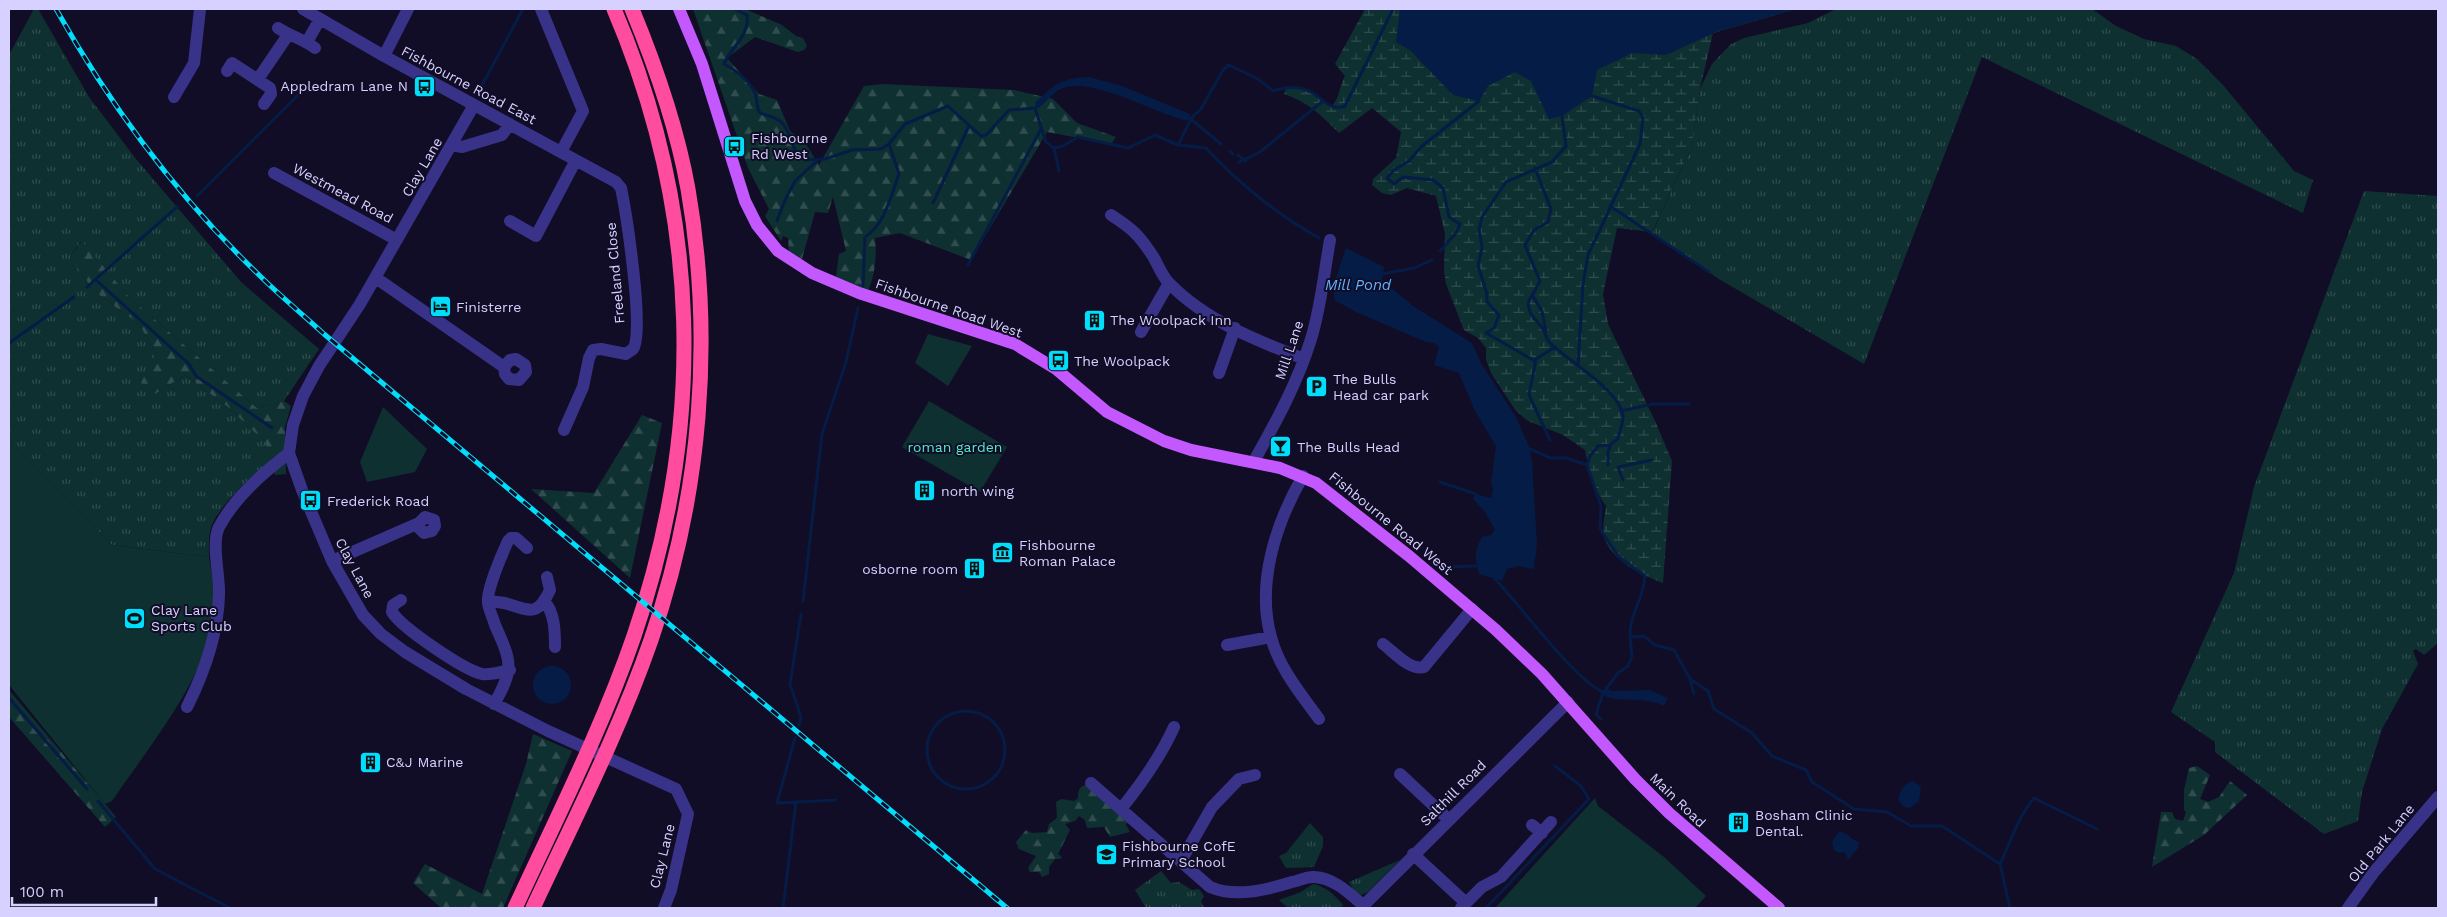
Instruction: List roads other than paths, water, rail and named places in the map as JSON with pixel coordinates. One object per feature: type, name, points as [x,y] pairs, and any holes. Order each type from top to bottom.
[{"type":"highway","points":[[515,908],[596,731],[634,637],[650,585],[665,524],[682,406],[684,319],[682,273],[671,190],[657,127],[642,80],[614,9]]},
{"type":"highway","points":[[534,908],[612,738],[650,641],[666,591],[692,474],[702,365],[701,312],[696,243],[688,188],[679,147],[667,104],[632,9]]},
{"type":"main road","name":"Fishbourne Road West","points":[[679,9],[702,64],[745,201],[757,225],[778,251],[812,273],[859,293],[998,338],[1022,348],[1056,369],[1107,412],[1164,441],[1191,450],[1254,461],[1303,476],[1328,491],[1472,609],[1568,702]]},
{"type":"main road","name":"Main Road","points":[[1568,702],[1635,779],[1669,813],[1779,908]]},
{"type":"street","points":[[174,97],[194,63],[200,9]]},
{"type":"street","name":"Fishbourne Road East","points":[[303,9],[384,56],[616,182],[621,188]]},
{"type":"street","points":[[384,56],[408,9]]},
{"type":"street","points":[[541,9],[583,111],[561,152]]},
{"type":"street","points":[[258,79],[283,32],[298,37],[311,45],[320,19]]},
{"type":"street","points":[[227,71],[232,63],[270,88],[271,94],[264,104]]},
{"type":"street","name":"Clay Lane","points":[[474,105],[376,278],[331,347],[303,396],[292,425],[289,453],[332,561],[363,615],[381,634],[405,652],[494,704],[548,731],[676,789],[688,814],[664,908]]},
{"type":"street","points":[[452,145],[462,147],[502,135],[510,124]]},
{"type":"street","points":[[510,221],[536,236],[576,160]]},
{"type":"street","name":"Westmead Road","points":[[274,173],[397,240]]},
{"type":"street","name":"Freeland Close","points":[[564,430],[583,386],[588,358],[593,350],[601,349],[626,354],[635,343],[635,306],[631,251],[621,188]]},
{"type":"street","points":[[1111,215],[1133,229],[1169,283],[1213,317],[1304,360]]},
{"type":"street","name":"Mill Lane","points":[[1254,461],[1285,403],[1304,360],[1320,301],[1330,240]]},
{"type":"street","points":[[376,278],[504,367]]},
{"type":"street","points":[[1141,332],[1169,283]]},
{"type":"street","points":[[1218,373],[1235,328]]},
{"type":"street","points":[[187,707],[198,684],[216,627],[219,594],[216,547],[218,528],[262,473],[289,453]]},
{"type":"street","points":[[1303,476],[1281,519],[1267,573],[1271,637],[1292,682],[1319,720]]},
{"type":"street","points":[[332,561],[419,523]]},
{"type":"street","points":[[494,704],[508,678],[510,670],[506,651],[488,601],[508,541],[516,538],[528,548]]},
{"type":"street","points":[[488,601],[528,611],[536,609],[544,602],[550,590],[547,577]]},
{"type":"street","points":[[401,600],[393,605],[392,612],[412,632],[476,671],[489,674],[510,670]]},
{"type":"street","points":[[544,602],[548,606],[555,633],[555,647]]},
{"type":"street","points":[[1383,644],[1412,666],[1418,669],[1424,667],[1472,609]]},
{"type":"street","points":[[1227,645],[1271,637]]},
{"type":"street","name":"Salthill Road","points":[[1362,907],[1448,819],[1568,702]]},
{"type":"street","points":[[1121,809],[1148,776],[1164,751],[1174,727]]},
{"type":"street","points":[[1400,774],[1448,819]]},
{"type":"street","points":[[1181,861],[1212,807],[1239,779],[1255,775]]},
{"type":"street","points":[[1091,783],[1210,887],[1220,892],[1233,893],[1269,889],[1313,877],[1328,880],[1342,888],[1362,907]]},
{"type":"street","name":"Old Park Lane","points":[[2348,908],[2374,872],[2438,798]]},
{"type":"street","points":[[1413,854],[1464,906],[1482,887],[1501,877],[1537,829],[1551,822]]},
{"type":"water","points":[[1400,9],[1796,9],[1718,31],[1666,55],[1632,53],[1597,70],[1592,96],[1562,116],[1549,119],[1531,81],[1515,72],[1488,86],[1479,101],[1453,95],[1411,51],[1396,42]]},
{"type":"water","points":[[1089,77],[1122,86],[1190,114],[1187,121],[1124,97],[1091,87],[1076,86],[1063,88],[1053,94],[1039,108],[1035,103],[1059,83]]},
{"type":"water","name":"Mill Pond","points":[[1346,248],[1384,267],[1382,280],[1413,306],[1472,343],[1481,363],[1516,417],[1530,449],[1532,460],[1537,544],[1534,569],[1518,566],[1507,569],[1502,581],[1479,574],[1476,551],[1482,537],[1491,535],[1495,530],[1485,512],[1473,499],[1476,494],[1491,498],[1493,491],[1491,482],[1496,446],[1475,411],[1459,373],[1434,365],[1439,347],[1434,343],[1426,342],[1356,312],[1334,300],[1335,281]]},
{"type":"water","points":[[552,666],[566,671],[571,685],[566,699],[552,704],[538,699],[533,685],[538,671]]},
{"type":"water","points":[[1606,688],[1612,691],[1650,690],[1668,698],[1664,706],[1642,700],[1614,699],[1606,697],[1603,693]]},
{"type":"water","points":[[1913,781],[1921,787],[1919,801],[1910,808],[1904,807],[1898,800],[1900,793],[1905,785]]},
{"type":"water","points":[[1839,831],[1859,842],[1858,848],[1848,860],[1845,852],[1839,853],[1834,850],[1832,842]]},
{"type":"waterway","points":[[480,89],[523,9]]},
{"type":"waterway","points":[[735,9],[747,15],[746,29],[724,64],[739,73],[747,81],[756,96],[759,112],[781,121],[789,133],[797,153],[805,160],[825,159],[852,150],[881,149],[889,144],[905,124],[948,106],[981,136],[986,135],[1009,110],[1035,108],[1039,104]]},
{"type":"waterway","points":[[1178,145],[1192,117],[1201,109],[1223,70],[1229,65],[1258,79],[1273,91],[1287,88],[1302,88],[1331,106],[1345,106],[1393,9]]},
{"type":"waterway","points":[[197,196],[308,85]]},
{"type":"waterway","points":[[1578,366],[1583,283],[1588,255],[1640,144],[1643,118],[1639,111],[1592,96]]},
{"type":"waterway","points":[[1239,162],[1260,152],[1323,101]]},
{"type":"waterway","points":[[1440,251],[1456,233],[1460,224],[1449,217],[1443,188],[1433,180],[1403,177],[1394,184],[1387,178],[1394,170],[1409,161],[1422,146],[1479,101]]},
{"type":"waterway","points":[[1035,108],[1046,142],[1054,148],[1063,146],[1078,137],[1128,148],[1155,135],[1178,145],[1206,148],[1259,198],[1319,238]]},
{"type":"waterway","points":[[1535,361],[1486,333],[1494,328],[1499,315],[1487,302],[1487,294],[1478,266],[1482,247],[1479,229],[1482,217],[1506,182],[1552,162],[1566,146],[1562,116]]},
{"type":"waterway","points":[[1185,117],[1192,120],[1221,144]]},
{"type":"waterway","points":[[933,203],[969,126]]},
{"type":"waterway","points":[[968,265],[1041,129]]},
{"type":"waterway","points":[[863,286],[865,237],[878,225],[890,200],[899,174],[889,144]]},
{"type":"waterway","points":[[1054,148],[1059,171]]},
{"type":"waterway","points":[[1230,151],[1233,154]]},
{"type":"waterway","points":[[1238,155],[1246,161]]},
{"type":"waterway","points":[[777,221],[795,181],[819,159]]},
{"type":"waterway","points":[[1530,449],[1551,458],[1566,458],[1587,465],[1590,456],[1598,446],[1609,445],[1618,439],[1623,417],[1620,407],[1604,387],[1549,342],[1543,329],[1530,311],[1528,303],[1540,281],[1525,245],[1534,230],[1548,222],[1551,209],[1535,168]]},
{"type":"waterway","points":[[87,287],[178,206]]},
{"type":"waterway","points":[[1610,206],[1709,272]]},
{"type":"waterway","points":[[1382,274],[1414,268],[1432,260]]},
{"type":"waterway","points":[[96,280],[189,364],[196,376],[272,428]]},
{"type":"waterway","points":[[1532,295],[1542,311],[1546,332]]},
{"type":"waterway","points":[[9,343],[74,297]]},
{"type":"waterway","points":[[803,601],[822,434],[846,362],[858,308]]},
{"type":"waterway","points":[[1550,440],[1529,395],[1536,359],[1555,347]]},
{"type":"waterway","points":[[1621,411],[1653,404],[1689,404]]},
{"type":"waterway","points":[[1608,465],[1608,452],[1611,444]]},
{"type":"waterway","points":[[1623,480],[1618,467],[1652,460]]},
{"type":"waterway","points":[[1587,465],[1601,506],[1600,529],[1619,557],[1645,576],[1630,629],[1630,637],[1644,636],[1655,645],[1674,650],[1690,679],[1708,691],[1714,709],[1752,733],[1772,756],[1806,770],[1812,782],[1854,809],[1887,812],[1911,826],[1942,826],[2000,864],[2019,821],[2034,798],[2097,829]]},
{"type":"waterway","points":[[1440,482],[1476,494]]},
{"type":"waterway","points":[[1442,567],[1477,566]]},
{"type":"waterway","points":[[1495,579],[1566,661],[1596,688],[1607,693]]},
{"type":"waterway","points":[[799,725],[801,717],[790,684],[801,614]]},
{"type":"waterway","points":[[1601,719],[1596,714],[1603,693],[1618,673],[1628,666],[1632,656],[1630,637]]},
{"type":"waterway","points":[[1690,679],[1694,694]]},
{"type":"waterway","points":[[9,698],[87,789]]},
{"type":"waterway","points":[[958,711],[974,711],[988,717],[999,728],[1005,742],[1005,750],[1005,758],[999,772],[988,783],[974,789],[958,789],[944,783],[933,772],[927,758],[927,742],[933,728],[944,717],[958,711]]},
{"type":"waterway","points":[[795,738],[777,803],[836,800]]},
{"type":"waterway","points":[[1486,908],[1589,799],[1581,786],[1555,766]]},
{"type":"waterway","points":[[98,801],[155,869],[230,908]]},
{"type":"waterway","points":[[783,908],[796,802]]},
{"type":"waterway","points":[[2000,864],[2010,908]]},
{"type":"railway","points":[[56,9],[99,80],[172,181],[199,213],[265,281],[324,334],[1007,908]]},
{"type":"place","name":"Appledram Lane N","points":[[424,86]]},
{"type":"place","name":"Fishbourne Rd West","points":[[735,146]]},
{"type":"place","name":"Finisterre","points":[[440,307]]},
{"type":"place","name":"The Woolpack Inn","points":[[1094,320]]},
{"type":"place","name":"The Woolpack","points":[[1058,361]]},
{"type":"place","name":"The Bulls Head car park","points":[[1317,387]]},
{"type":"place","name":"The Bulls Head","points":[[1281,447]]},
{"type":"place","name":"north wing","points":[[925,491]]},
{"type":"place","name":"Frederick Road","points":[[311,501]]},
{"type":"place","name":"Fishbourne Roman Palace","points":[[1003,553]]},
{"type":"place","name":"osborne room","points":[[974,569]]},
{"type":"place","name":"Clay Lane Sports Club","points":[[135,618]]},
{"type":"place","name":"C&J Marine","points":[[370,762]]},
{"type":"place","name":"Bosham Clinic Dental.","points":[[1739,823]]},
{"type":"place","name":"Fishbourne CofE Primary School","points":[[1106,854]]},
{"type":"park label","name":"roman garden","points":[[955,447]]}]
